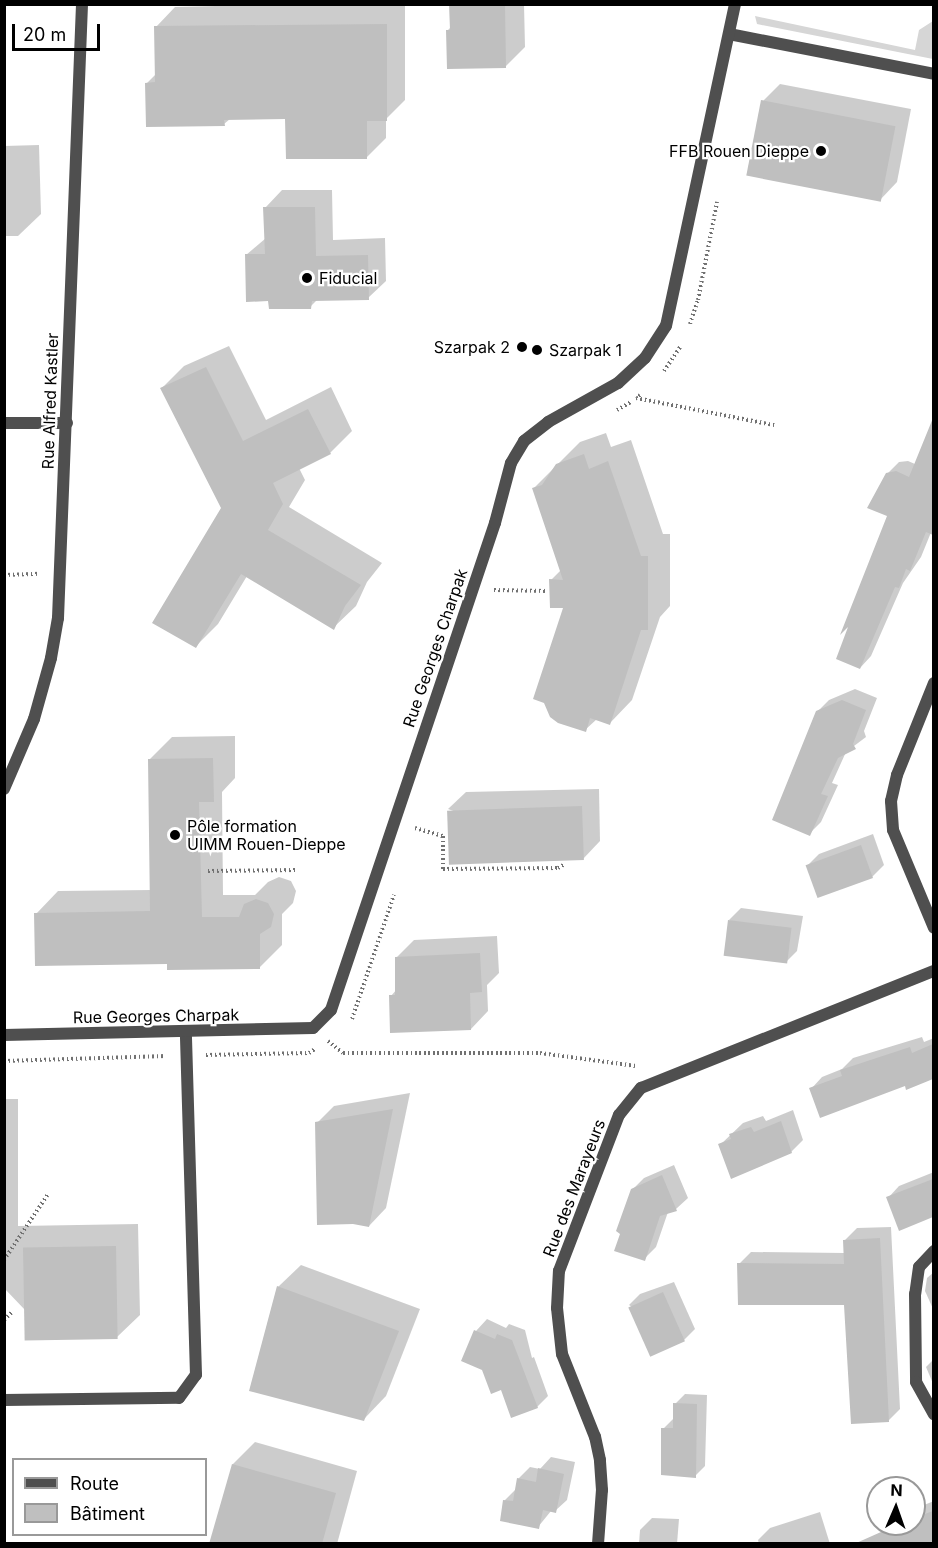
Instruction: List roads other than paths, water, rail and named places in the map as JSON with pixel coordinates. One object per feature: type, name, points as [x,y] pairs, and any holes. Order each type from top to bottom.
[{"type":"street","name":"Rue Alfred Kastler","points":[[4,789],[34,719],[51,658],[58,618],[82,4]]},
{"type":"street","name":"Rue Georges Charpak","points":[[4,1035],[313,1028],[331,1010],[495,523],[511,463],[524,441],[548,422],[618,383],[645,358],[666,326],[735,4]]},
{"type":"street","points":[[729,34],[933,74]]},
{"type":"street","points":[[4,423],[67,423]]},
{"type":"street","points":[[933,683],[897,775],[891,801],[893,830],[933,928]]},
{"type":"street","name":"Rue des Marayeurs","points":[[598,1544],[602,1490],[600,1460],[595,1437],[562,1354],[557,1308],[560,1271],[619,1115],[641,1088],[675,1072],[933,971]]},
{"type":"street","points":[[4,1400],[179,1398],[196,1375],[186,1032]]},
{"type":"street","points":[[933,1251],[919,1267],[915,1294],[916,1382],[933,1414]]},
{"type":"place","name":"FFB Rouen Dieppe","points":[[821,151]]},
{"type":"place","name":"Fiducial","points":[[307,278]]},
{"type":"place","name":"Szarpak 2","points":[[522,347]]},
{"type":"place","name":"Szarpak 1","points":[[537,350]]},
{"type":"place","name":"Pôle formation UIMM Rouen-Dieppe","points":[[175,835]]}]
